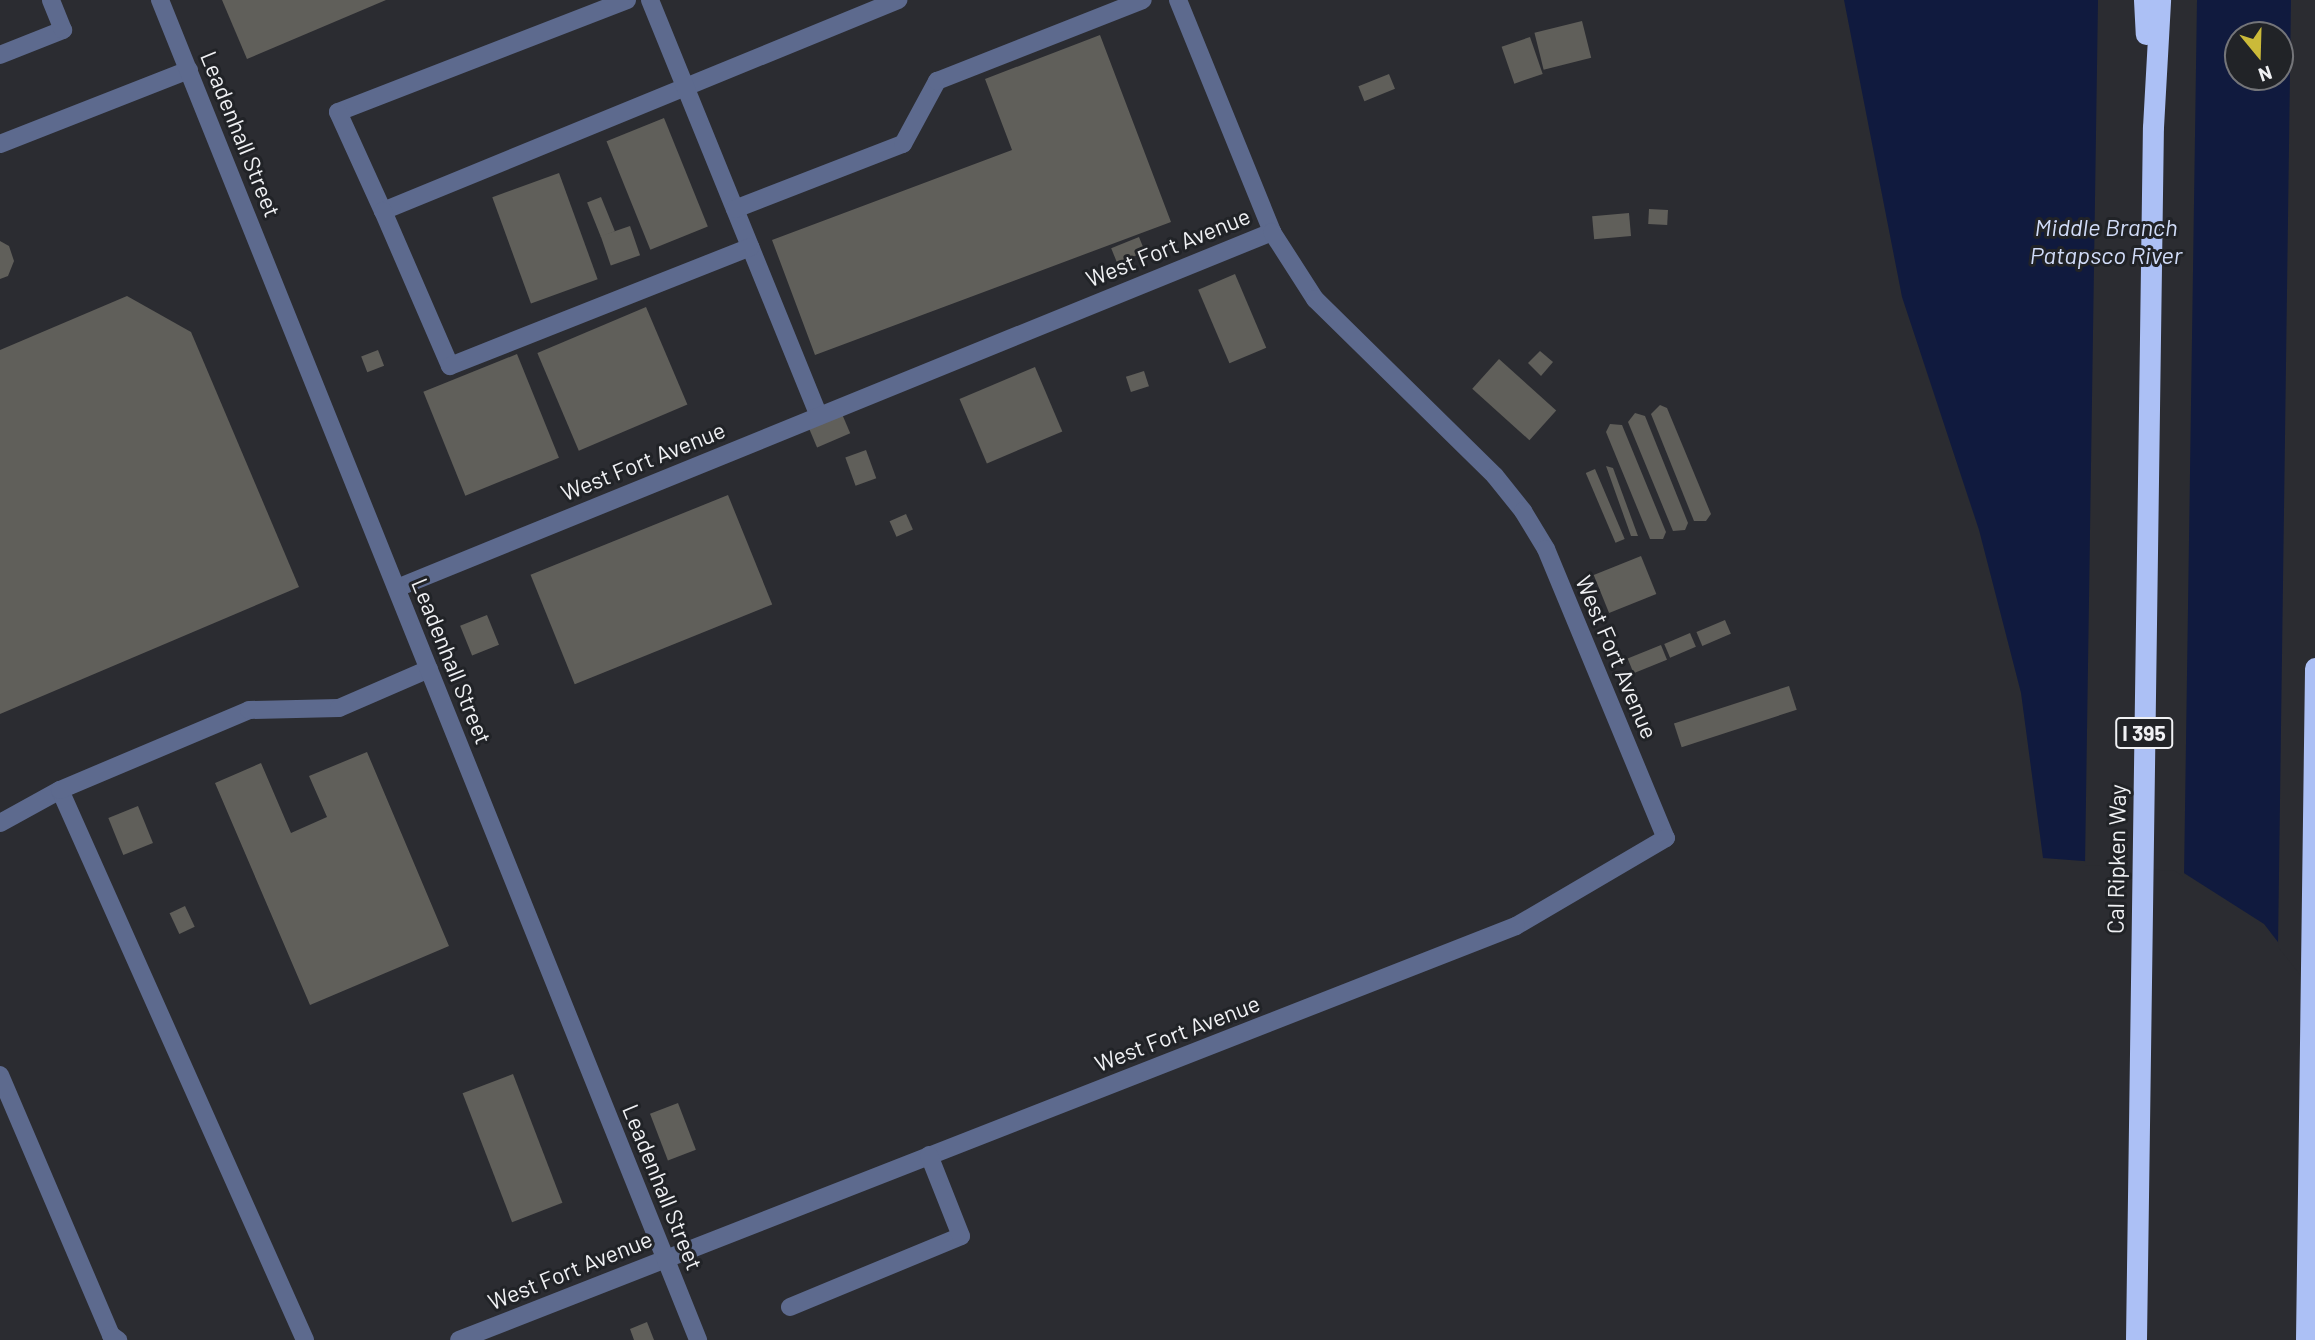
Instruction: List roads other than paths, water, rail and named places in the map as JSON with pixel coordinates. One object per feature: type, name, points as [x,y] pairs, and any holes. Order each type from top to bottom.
[{"type":"highway","points":[[2144,0],[2153,127]]},
{"type":"highway","points":[[2153,127],[2160,0]]},
{"type":"highway","name":"Cal Ripken Way","points":[[2136,1340],[2153,127]]},
{"type":"highway","points":[[2306,1340],[2315,668]]},
{"type":"street","points":[[0,55],[63,30],[51,0]]},
{"type":"street","name":"Leadenhall Street","points":[[160,0],[698,1340]]},
{"type":"street","points":[[627,0],[338,112],[450,366],[750,247]]},
{"type":"street","points":[[650,0],[819,416]]},
{"type":"street","points":[[383,211],[898,0]]},
{"type":"street","points":[[735,209],[903,144],[937,81],[1143,0]]},
{"type":"street","points":[[1178,0],[1272,232]]},
{"type":"street","points":[[0,144],[189,70]]},
{"type":"street","name":"West Fort Avenue","points":[[397,587],[1272,232],[1315,299],[1494,475],[1523,511],[1546,549],[1666,838],[1516,926],[459,1340]]},
{"type":"street","points":[[0,823],[60,790],[249,710],[339,708],[429,669]]},
{"type":"street","points":[[60,790],[305,1340]]},
{"type":"street","points":[[0,1075],[111,1335],[118,1340]]},
{"type":"street","points":[[790,1307],[961,1236],[929,1155]]},
{"type":"water","name":"Middle Branch Patapsco River","points":[[1844,0],[2315,0],[2315,990],[2264,924],[2176,868],[2043,858],[2021,693],[1979,530],[1902,297]]}]
